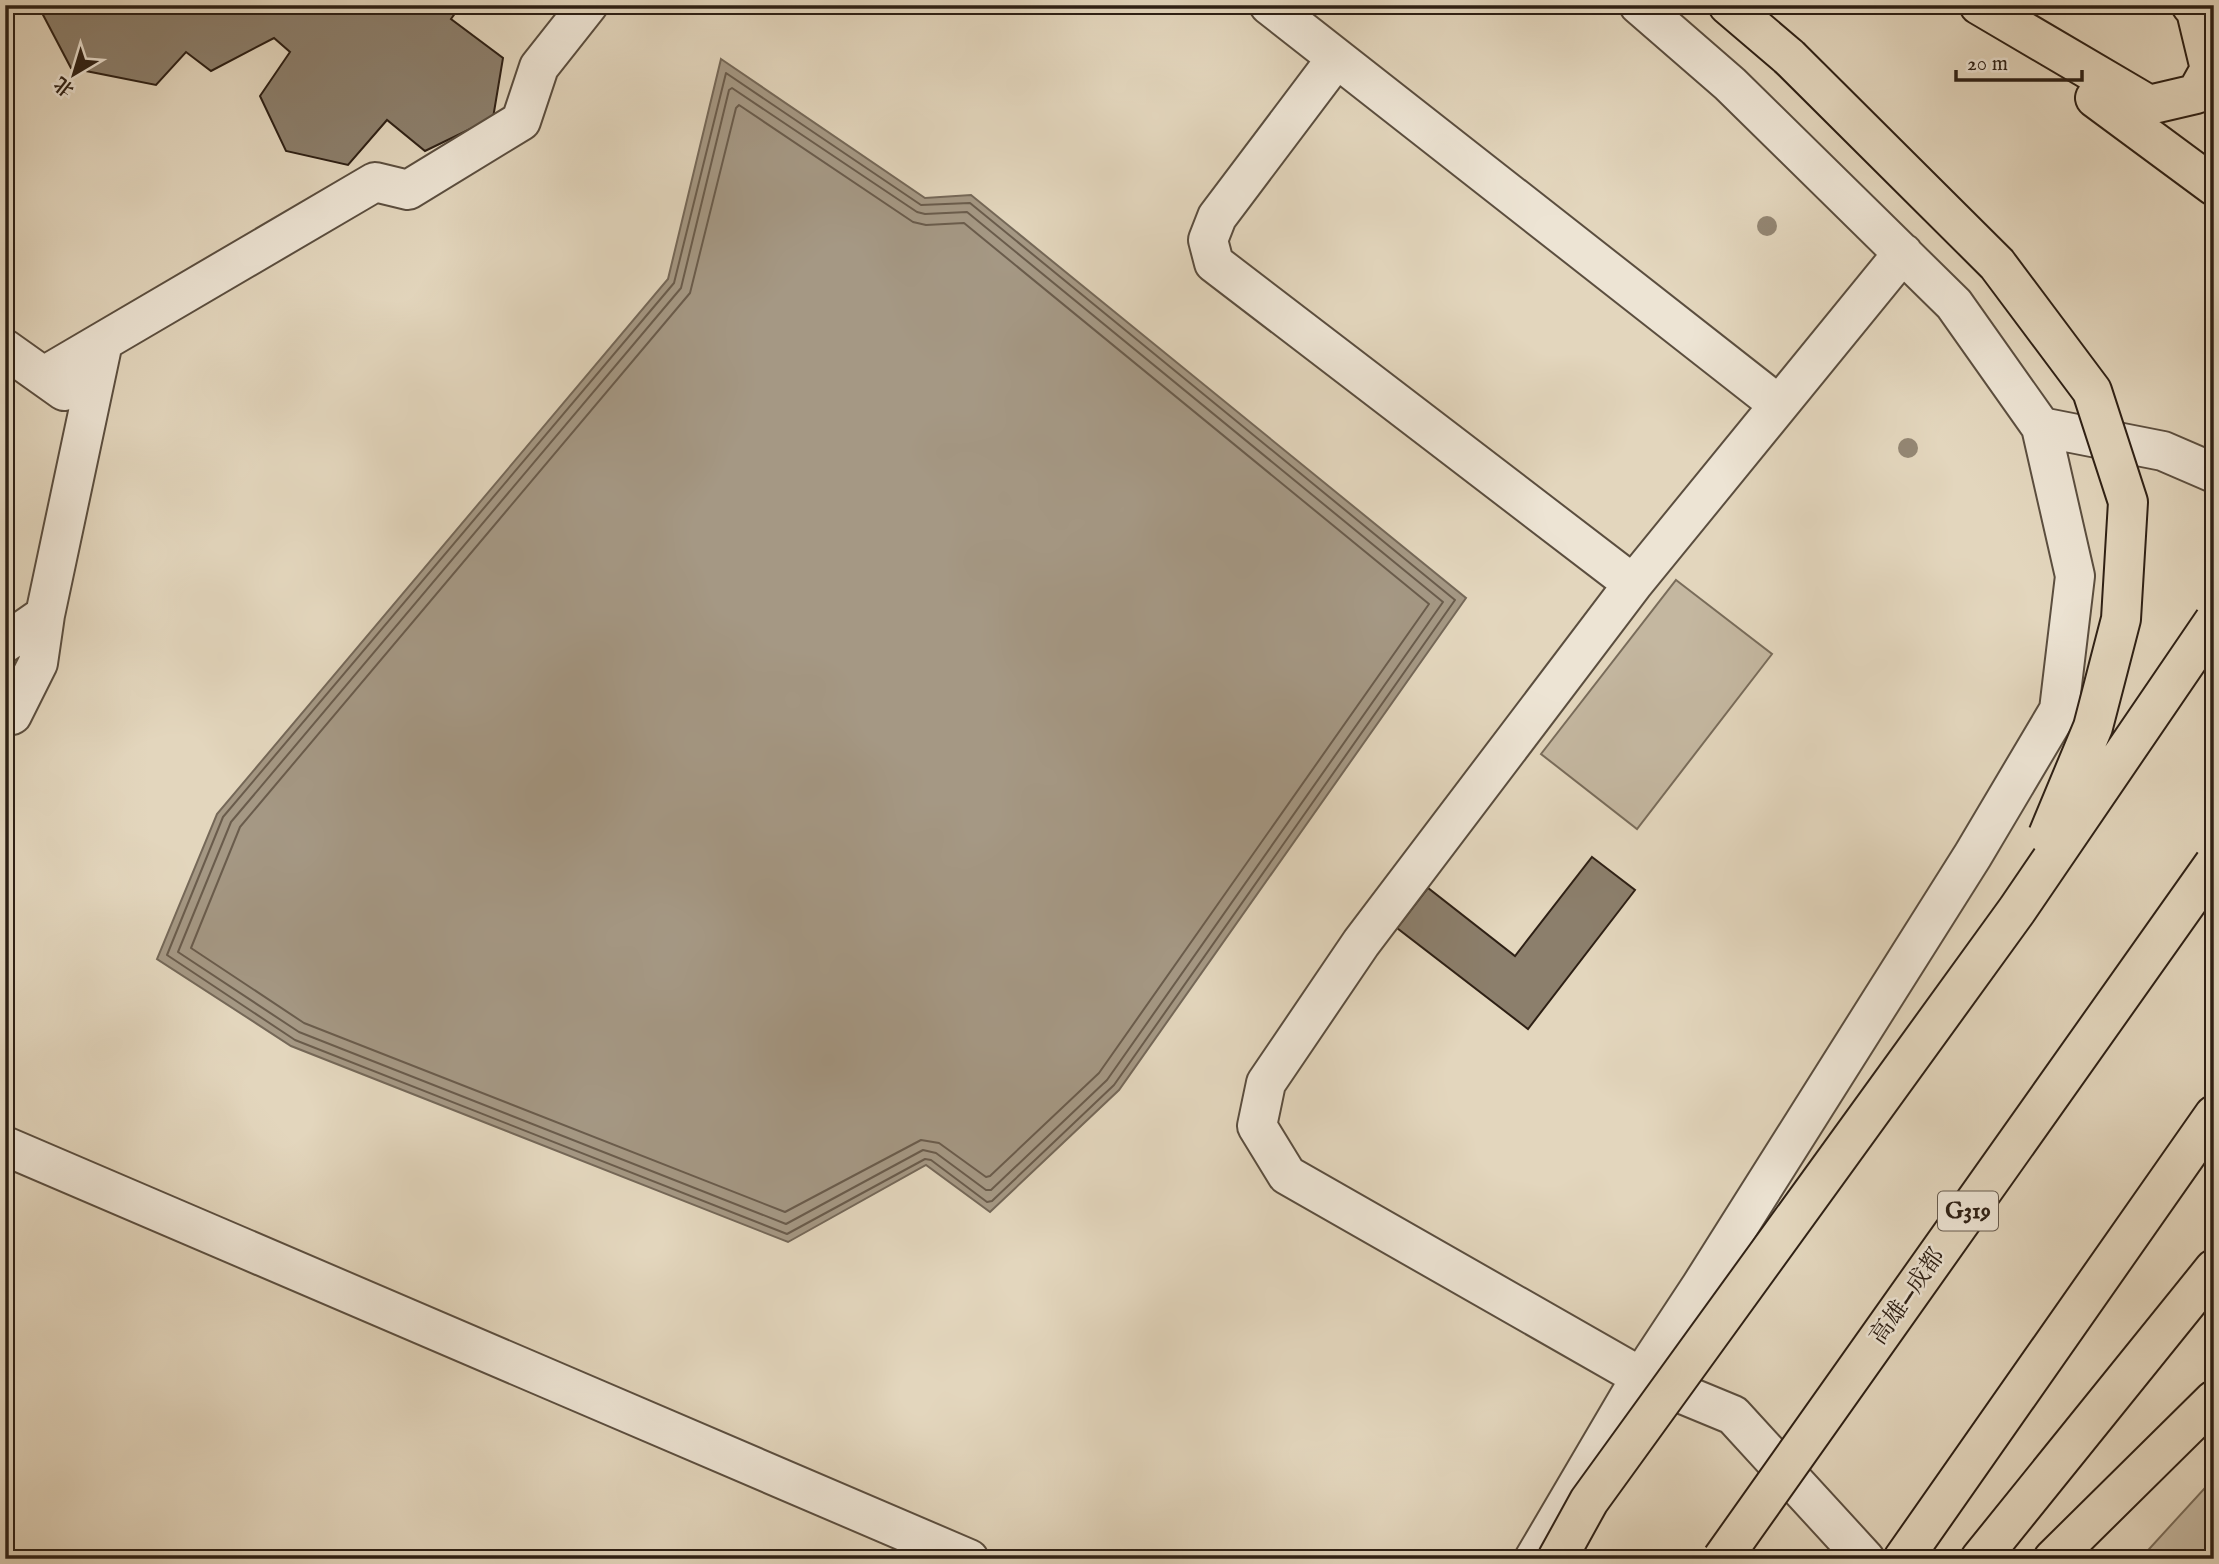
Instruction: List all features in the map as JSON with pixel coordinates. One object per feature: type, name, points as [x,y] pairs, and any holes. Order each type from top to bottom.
[{"type":"highway","points":[[1728,5],[1789,57],[1997,264],[2092,391],[2128,502],[2121,619],[2096,713],[2017,910]]},
{"type":"highway","points":[[1969,5],[2214,186]]},
{"type":"highway","points":[[1979,5],[2149,105],[2196,94],[2210,69],[2197,12]]},
{"type":"highway","points":[[1557,1559],[1589,1501],[2017,910],[2214,621]]},
{"type":"highway","name":"高雄—成都","points":[[1722,1559],[2214,864]]},
{"type":"highway","points":[[1903,1559],[2214,1115]]},
{"type":"highway","points":[[1980,1559],[2214,1269]]},
{"type":"highway","points":[[2053,1559],[2214,1401]]},
{"type":"street","points":[[44,376],[375,182],[408,190],[522,121],[539,67],[588,5]]},
{"type":"street","points":[[1269,5],[1779,405]]},
{"type":"street","points":[[1534,1559],[1641,1377],[1966,867],[2059,710],[2075,576],[2041,427],[1954,304],[1730,84],[1639,5]]},
{"type":"street","points":[[1336,59],[1217,217],[1209,240],[1214,263],[1633,584]]},
{"type":"street","points":[[1865,1559],[1733,1415],[1641,1377],[1287,1175],[1257,1126],[1266,1083],[1361,943],[1633,584],[1903,253]]},
{"type":"street","points":[[8,710],[38,663],[45,615],[103,342]]},
{"type":"street","points":[[5,349],[89,409]]},
{"type":"street","points":[[2041,427],[2163,451],[2214,473]]},
{"type":"street","points":[[5,643],[45,615]]},
{"type":"street","points":[[5,1146],[969,1559]]},
{"type":"shaded area","points":[[1676,580],[1772,654],[1637,829],[1541,754]]},
{"type":"shaded area","points":[[2214,1478],[2214,1559],[2140,1559]]},
{"type":"water","points":[[721,59],[925,198],[971,195],[1466,598],[1119,1090],[990,1212],[926,1165],[788,1242],[291,1046],[157,959],[217,814],[668,279]]},
{"type":"building","points":[[45,5],[461,5],[451,19],[503,58],[493,118],[425,151],[387,120],[348,165],[286,151],[260,96],[290,52],[274,38],[211,71],[186,52],[156,85],[71,68],[41,11]]},
{"type":"building","points":[[1592,857],[1635,890],[1528,1029],[1397,928],[1428,888],[1515,956]]}]
